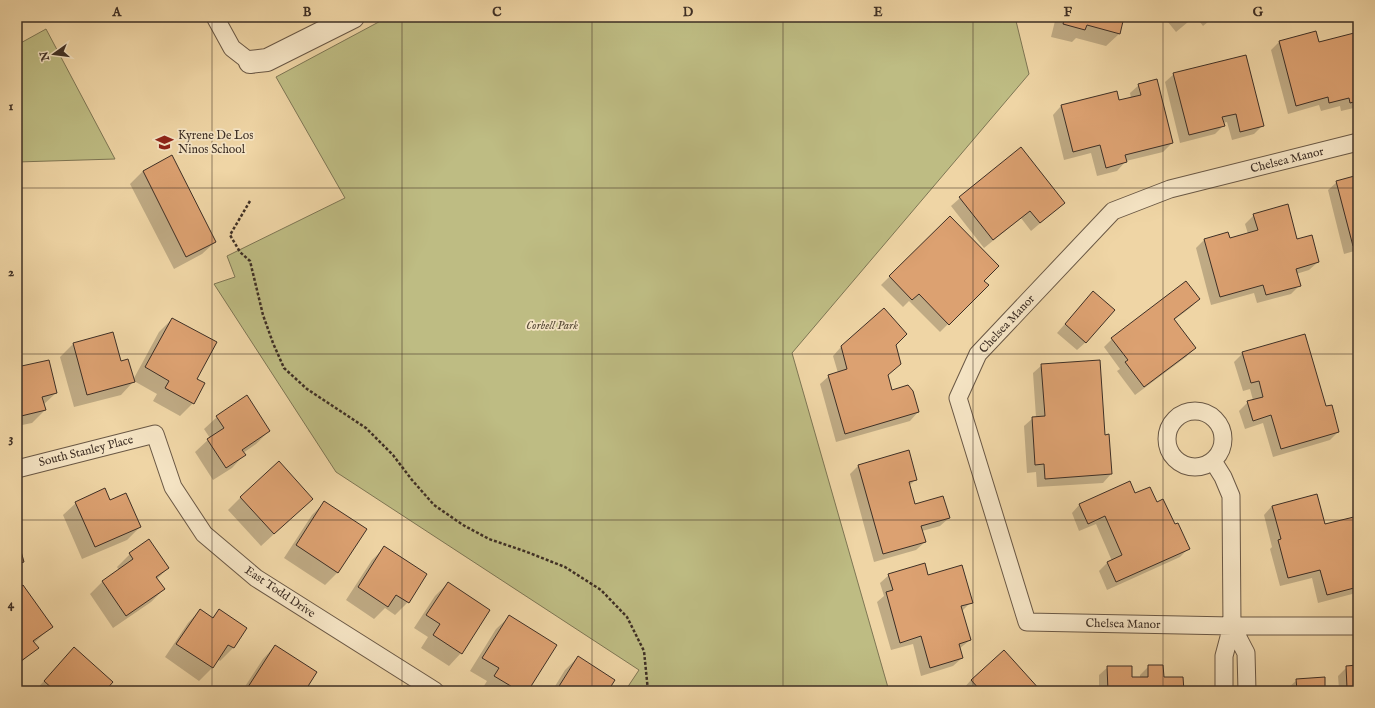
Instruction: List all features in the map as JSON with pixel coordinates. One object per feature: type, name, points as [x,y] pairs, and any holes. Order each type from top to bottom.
[{"type":"street","points":[[215,17],[232,48],[250,62],[267,60],[353,17]]},
{"type":"street","name":"Chelsea Manor","points":[[1358,142],[1170,189],[1113,211],[978,354],[958,398],[1027,622],[1232,626],[1358,626]]},
{"type":"street","name":"South Stanley Place","points":[[17,469],[155,434]]},
{"type":"street","name":"East Todd Drive","points":[[155,434],[173,487],[204,534],[256,578],[435,691]]},
{"type":"street","points":[[1213,461],[1223,476],[1231,496],[1232,626],[1224,656],[1224,691]]},
{"type":"street","points":[[1232,626],[1246,653],[1247,691]]},
{"type":"path","points":[[250,202],[230,235],[240,252],[250,261],[263,315],[284,368],[307,389],[338,408],[366,428],[393,455],[434,505],[462,525],[489,539],[565,567],[601,590],[627,617],[644,651],[648,691]]},
{"type":"green space","name":"Corbell Park","points":[[388,17],[1015,17],[1029,74],[792,353],[889,691],[625,691],[639,670],[336,472],[214,284],[235,277],[227,256],[345,198],[276,77]]},
{"type":"green space","points":[[46,29],[115,159],[17,162],[17,45]]},
{"type":"building","points":[[1065,17],[1124,17],[1120,34],[1087,25],[1085,30],[1063,24]]},
{"type":"building","points":[[1316,31],[1319,42],[1358,32],[1358,101],[1350,103],[1349,98],[1329,103],[1328,97],[1296,106],[1279,41]]},
{"type":"building","points":[[1246,55],[1264,126],[1240,132],[1236,114],[1222,117],[1225,126],[1189,135],[1173,73]]},
{"type":"building","points":[[1157,79],[1173,143],[1125,155],[1127,162],[1106,168],[1100,145],[1073,152],[1061,105],[1117,91],[1119,100],[1141,95],[1138,84]]},
{"type":"building","points":[[1021,147],[1065,203],[1040,223],[1030,211],[993,240],[959,197]]},
{"type":"building","points":[[172,155],[216,242],[186,257],[143,171]]},
{"type":"building","points":[[1358,175],[1358,245],[1353,246],[1336,181]]},
{"type":"building","points":[[1288,204],[1297,239],[1312,235],[1319,262],[1296,269],[1301,286],[1266,295],[1263,285],[1220,297],[1204,239],[1228,232],[1230,238],[1258,230],[1253,214]]},
{"type":"building","points":[[950,216],[999,266],[984,281],[989,285],[949,325],[919,294],[912,300],[889,276]]},
{"type":"building","points":[[1186,281],[1200,299],[1174,319],[1196,348],[1144,387],[1125,362],[1128,360],[1111,338]]},
{"type":"building","points":[[1093,291],[1115,310],[1086,343],[1065,324]]},
{"type":"building","points":[[884,308],[907,334],[896,345],[901,364],[888,375],[892,390],[908,385],[913,391],[919,412],[845,434],[828,375],[847,369],[841,346]]},
{"type":"building","points":[[172,318],[217,342],[197,379],[205,383],[194,404],[165,388],[169,381],[145,367]]},
{"type":"building","points":[[113,332],[121,361],[128,359],[135,382],[87,395],[73,343]]},
{"type":"building","points":[[1305,334],[1326,406],[1332,405],[1339,432],[1281,449],[1271,415],[1253,421],[1247,401],[1263,397],[1259,381],[1251,383],[1242,352]]},
{"type":"building","points":[[49,360],[57,393],[42,397],[46,410],[17,417],[17,367]]},
{"type":"building","points":[[1100,360],[1105,435],[1109,434],[1112,474],[1045,479],[1044,464],[1035,465],[1032,417],[1045,416],[1041,364]]},
{"type":"building","points":[[247,395],[270,431],[242,450],[246,455],[226,468],[207,439],[224,428],[216,416]]},
{"type":"building","points":[[909,450],[917,480],[909,482],[915,504],[943,496],[950,518],[921,526],[926,542],[883,554],[858,465]]},
{"type":"building","points":[[279,461],[313,499],[274,534],[240,497]]},
{"type":"building","points":[[1130,481],[1135,493],[1150,487],[1157,502],[1163,499],[1175,524],[1178,523],[1190,549],[1116,582],[1107,562],[1122,555],[1105,516],[1088,524],[1079,504]]},
{"type":"building","points":[[105,488],[110,500],[126,493],[141,527],[95,547],[75,502]]},
{"type":"building","points":[[1317,494],[1325,524],[1358,516],[1358,587],[1327,595],[1320,570],[1288,578],[1278,540],[1281,539],[1272,506]]},
{"type":"building","points":[[324,501],[367,529],[338,573],[296,545]]},
{"type":"building","points":[[17,537],[24,562],[17,564]]},
{"type":"building","points":[[149,539],[169,568],[156,577],[165,589],[126,616],[102,581],[133,559],[129,553]]},
{"type":"building","points":[[384,546],[427,574],[409,603],[396,595],[388,607],[358,587]]},
{"type":"building","points":[[925,563],[928,575],[962,565],[973,603],[961,606],[971,640],[959,644],[963,658],[930,668],[921,636],[900,643],[886,592],[893,590],[888,574]]},
{"type":"building","points":[[448,582],[490,610],[462,654],[433,635],[440,624],[426,615]]},
{"type":"building","points":[[23,585],[53,627],[33,641],[39,648],[17,664],[17,589]]},
{"type":"building","points":[[200,609],[213,618],[219,609],[247,628],[234,648],[228,645],[213,668],[176,644]]},
{"type":"building","points":[[509,615],[557,645],[528,691],[519,691],[494,676],[499,668],[482,658]]},
{"type":"building","points":[[275,645],[317,672],[305,691],[254,691],[248,687]]},
{"type":"building","points":[[74,647],[113,682],[105,691],[55,691],[44,681]]},
{"type":"building","points":[[1004,650],[1041,691],[978,691],[980,690],[971,680]]},
{"type":"building","points":[[578,656],[615,680],[608,691],[556,691]]},
{"type":"building","points":[[1148,665],[1163,665],[1164,677],[1183,677],[1184,691],[1108,691],[1107,666],[1132,666],[1132,677],[1148,677]]},
{"type":"building","points":[[1358,665],[1358,691],[1279,691],[1297,690],[1296,679],[1325,677],[1325,689],[1347,688],[1346,666]]},
{"type":"place","name":"Kyrene De Los Ninos School","points":[[165,142]]}]
